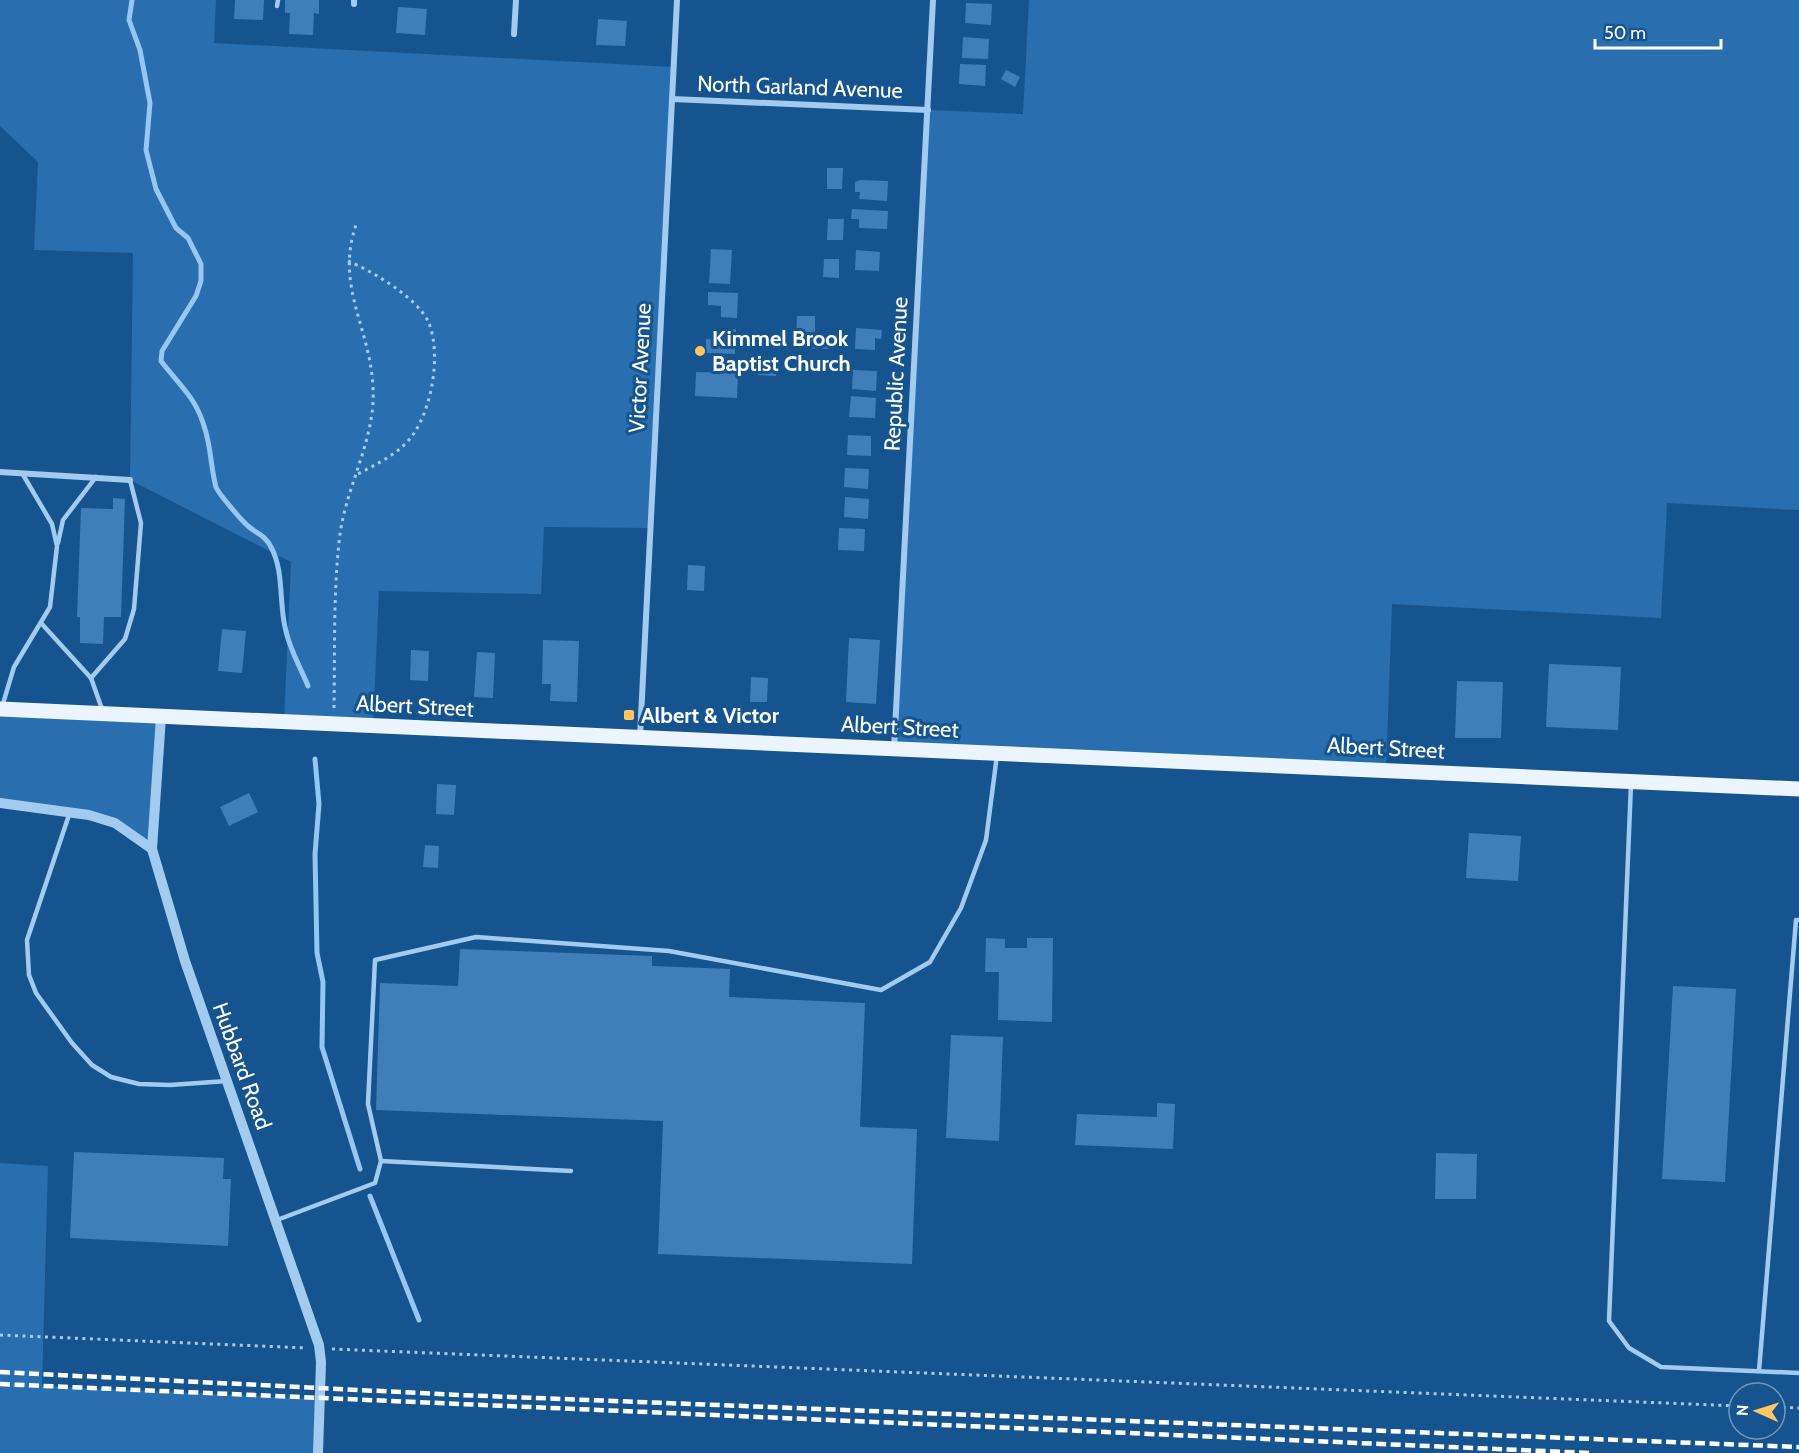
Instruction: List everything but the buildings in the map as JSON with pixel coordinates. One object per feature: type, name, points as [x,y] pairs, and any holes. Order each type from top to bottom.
[{"type":"main road","name":"Albert Street","points":[[1,709],[1799,789]]},
{"type":"street","points":[[514,34],[516,0]]},
{"type":"street","name":"Victor Avenue","points":[[640,738],[676,0]]},
{"type":"street","name":"Republic Avenue","points":[[894,749],[933,0]]},
{"type":"street","name":"North Garland Avenue","points":[[672,99],[928,110]]},
{"type":"street","points":[[0,472],[130,480]]},
{"type":"street","points":[[152,849],[161,717]]},
{"type":"street","points":[[0,803],[70,812],[115,824],[152,849]]},
{"type":"street","name":"Hubbard Road","points":[[152,849],[185,961],[320,1348],[318,1453]]},
{"type":"lane","points":[[22,473],[52,524],[57,546]]},
{"type":"lane","points":[[1,709],[14,667],[50,607],[57,546],[63,520],[96,477]]},
{"type":"lane","points":[[91,678],[124,639],[134,609],[141,524],[130,480]]},
{"type":"lane","points":[[40,623],[91,678],[104,714]]},
{"type":"lane","points":[[277,1220],[375,1183],[381,1161],[368,1104],[375,960],[476,937],[669,951],[881,990],[930,962],[961,908],[986,840],[998,754]]},
{"type":"lane","points":[[1631,782],[1609,1321],[1629,1348],[1661,1367],[1799,1373]]},
{"type":"lane","points":[[70,812],[27,940],[29,975],[36,993],[72,1043],[92,1065],[111,1077],[139,1084],[170,1085],[227,1081]]},
{"type":"lane","points":[[1759,1371],[1796,920],[1799,920]]},
{"type":"lane","points":[[381,1161],[571,1171]]},
{"type":"path","points":[[334,725],[341,532],[368,436],[373,388],[370,360],[356,306],[348,261],[349,245],[357,222]]},
{"type":"path","points":[[348,261],[374,272],[404,295],[427,319],[434,341],[434,367],[428,403],[420,424],[405,445],[355,476]]},
{"type":"path","points":[[0,1335],[1727,1406]]},
{"type":"shaded area","points":[[0,0],[216,0],[214,43],[673,67],[650,528],[544,527],[541,594],[379,591],[373,726],[284,723],[291,562],[130,480],[133,253],[34,250],[38,162],[0,126]]},
{"type":"shaded area","points":[[1029,0],[1799,0],[1799,510],[1667,503],[1661,618],[1392,604],[1386,771],[894,749],[928,110],[1023,114]]},
{"type":"shaded area","points":[[0,709],[161,717],[152,849],[115,824],[0,803]]},
{"type":"shaded area","points":[[0,1163],[48,1166],[42,1386],[320,1399],[318,1453],[0,1453]]},
{"type":"waterway","points":[[132,0],[129,20],[140,50],[150,103],[146,150],[156,189],[176,228],[188,238],[201,264],[201,281],[196,296],[162,351],[161,361],[197,408],[207,436],[216,487],[241,519],[264,537],[271,547],[280,576],[283,617],[287,635],[308,686]]},
{"type":"waterway","points":[[315,759],[319,804],[315,854],[317,953],[323,982],[322,1047],[360,1169]]},
{"type":"waterway","points":[[370,1196],[419,1320]]},
{"type":"railway","points":[[0,1372],[459,1395],[1799,1447]]},
{"type":"railway","points":[[0,1384],[1589,1453]]},
{"type":"place","name":"Kimmel Brook Baptist Church","points":[[700,351]]},
{"type":"place","name":"Albert & Victor","points":[[629,715]]}]
